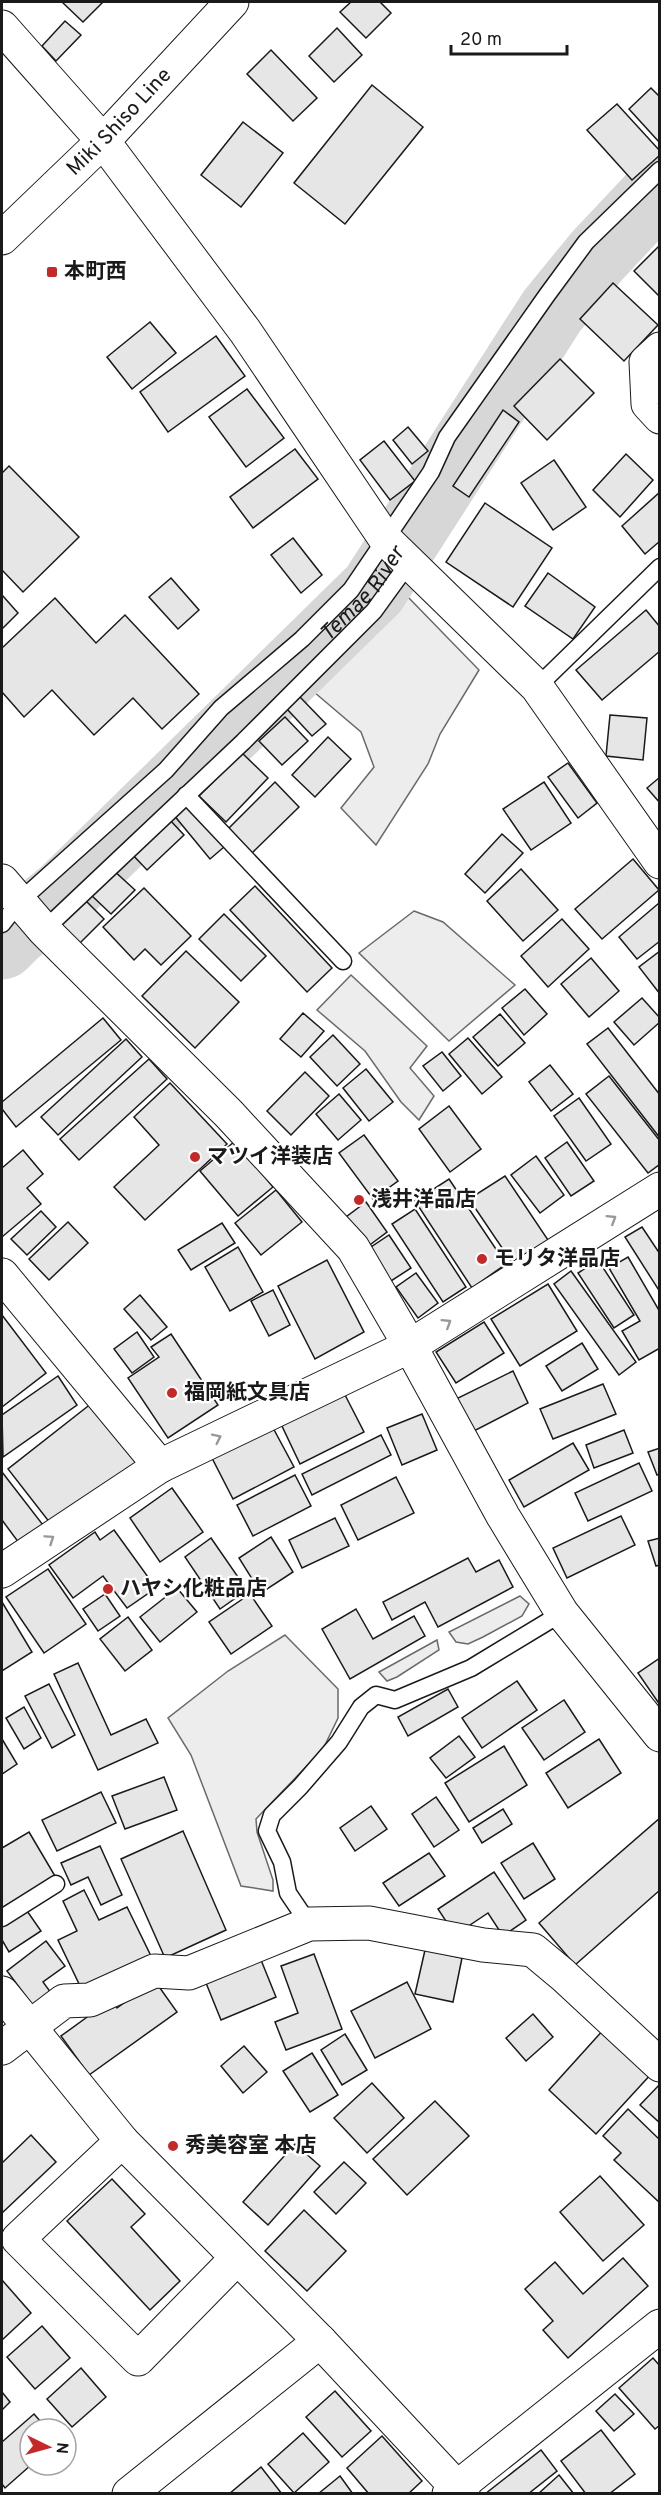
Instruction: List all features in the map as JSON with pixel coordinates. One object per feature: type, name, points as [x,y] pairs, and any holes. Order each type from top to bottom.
[{"type":"street","name":"Miki Shiso Line","points":[[2,238],[103,141],[232,2]]},
{"type":"street","points":[[2,27],[103,141],[245,330],[386,540],[408,564],[537,687],[660,862]]},
{"type":"street","points":[[660,349],[646,362],[648,404],[660,417]]},
{"type":"street","points":[[8,902],[44,930],[229,1114],[352,1248],[411,1346],[503,1516],[562,1613],[660,1736]]},
{"type":"street","points":[[2,1571],[160,1466],[411,1346],[660,1189]]},
{"type":"street","points":[[2,1275],[160,1466]]},
{"type":"street","points":[[2,2048],[64,2001],[90,2000],[154,1971],[189,1973],[309,1924],[369,1923],[483,1946],[533,1950],[660,2066]]},
{"type":"street","points":[[2,1993],[122,2141],[320,2341],[456,2491],[660,2326]]},
{"type":"street","points":[[122,2141],[18,2239],[138,2359],[237,2258]]},
{"type":"street","points":[[132,2493],[320,2341]]},
{"type":"lane","points":[[8,902],[166,770],[221,708],[302,639],[351,590],[431,472],[447,437],[547,295],[586,242],[660,170]]},
{"type":"lane","points":[[44,930],[243,742],[374,611],[408,564]]},
{"type":"lane","points":[[537,687],[660,567]]},
{"type":"lane","points":[[186,795],[343,961]]},
{"type":"lane","points":[[309,1924],[288,1893],[282,1862],[267,1831],[272,1815],[339,1742],[361,1707],[376,1695],[395,1700],[471,1668],[562,1613]]},
{"type":"lane","points":[[2,1918],[56,1884]]},
{"type":"shaded area","points":[[407,596],[479,670],[440,734],[428,764],[376,845],[341,808],[374,767],[361,732],[314,692]]},
{"type":"shaded area","points":[[414,911],[443,922],[515,985],[449,1041],[359,953]]},
{"type":"shaded area","points":[[351,975],[427,1046],[410,1068],[434,1096],[419,1120],[401,1102],[365,1051],[317,1010]]},
{"type":"shaded area","points":[[520,1596],[529,1604],[522,1616],[483,1637],[468,1644],[456,1642],[449,1632]]},
{"type":"shaded area","points":[[285,1635],[338,1689],[338,1718],[323,1749],[256,1819],[257,1832],[273,1880],[273,1891],[241,1886],[191,1755],[168,1718],[228,1671]]},
{"type":"shaded area","points":[[437,1640],[439,1650],[397,1677],[387,1681],[379,1672]]},
{"type":"building","points":[[62,2],[103,2],[83,22]]},
{"type":"building","points":[[351,2],[380,2],[391,13],[366,38],[340,12]]},
{"type":"building","points":[[65,21],[81,35],[56,61],[42,46]]},
{"type":"building","points":[[337,28],[362,55],[334,82],[309,56]]},
{"type":"building","points":[[271,50],[317,98],[293,121],[247,74]]},
{"type":"building","points":[[372,85],[423,127],[345,224],[294,183]]},
{"type":"building","points":[[651,88],[660,97],[660,143],[629,109]]},
{"type":"building","points":[[617,104],[660,151],[660,155],[632,180],[587,130]]},
{"type":"building","points":[[243,122],[283,153],[241,207],[201,175]]},
{"type":"building","points":[[660,245],[660,297],[634,271]]},
{"type":"building","points":[[613,283],[658,325],[624,361],[580,319]]},
{"type":"building","points":[[150,322],[176,353],[132,389],[107,357]]},
{"type":"building","points":[[216,336],[245,376],[168,432],[140,392]]},
{"type":"building","points":[[560,359],[594,393],[547,440],[514,406]]},
{"type":"building","points":[[247,389],[284,438],[246,467],[209,417]]},
{"type":"building","points":[[503,410],[519,422],[469,497],[453,486]]},
{"type":"building","points":[[408,427],[428,451],[412,464],[393,440]]},
{"type":"building","points":[[384,441],[415,481],[390,500],[360,460]]},
{"type":"building","points":[[295,449],[318,479],[253,528],[230,497]]},
{"type":"building","points":[[626,454],[653,480],[620,517],[593,490]]},
{"type":"building","points":[[554,460],[586,507],[553,530],[521,483]]},
{"type":"building","points":[[9,466],[79,537],[23,592],[2,570],[2,473]]},
{"type":"building","points":[[660,492],[660,541],[645,554],[622,526]]},
{"type":"building","points":[[485,503],[552,548],[513,607],[446,562]]},
{"type":"building","points":[[293,538],[322,575],[301,593],[271,555]]},
{"type":"building","points":[[548,573],[595,607],[573,639],[525,606]]},
{"type":"building","points":[[171,578],[199,610],[178,629],[149,597]]},
{"type":"building","points":[[2,595],[18,613],[2,629]]},
{"type":"building","points":[[55,598],[96,643],[125,615],[199,694],[162,729],[133,698],[94,735],[52,690],[24,717],[2,692],[2,648]]},
{"type":"building","points":[[646,610],[660,627],[660,651],[602,700],[576,670]]},
{"type":"building","points":[[300,697],[326,724],[312,736],[287,709]]},
{"type":"building","points":[[610,715],[647,718],[643,760],[606,756]]},
{"type":"building","points":[[285,717],[308,741],[282,765],[259,741]]},
{"type":"building","points":[[328,737],[351,759],[315,797],[292,775]]},
{"type":"building","points":[[242,753],[268,778],[226,822],[199,796]]},
{"type":"building","points":[[568,763],[597,803],[578,818],[548,777]]},
{"type":"building","points":[[660,777],[660,803],[647,788]]},
{"type":"building","points":[[275,782],[299,807],[252,853],[228,829]]},
{"type":"building","points":[[544,782],[571,823],[531,850],[503,809]]},
{"type":"building","points":[[187,803],[224,847],[210,859],[173,814]]},
{"type":"building","points":[[168,818],[184,835],[147,870],[131,853]]},
{"type":"building","points":[[502,834],[523,853],[485,893],[465,874]]},
{"type":"building","points":[[633,859],[659,890],[602,939],[575,909]]},
{"type":"building","points":[[112,869],[135,890],[111,914],[88,892]]},
{"type":"building","points":[[521,869],[558,910],[523,941],[487,901]]},
{"type":"building","points":[[255,886],[332,968],[307,992],[230,910]]},
{"type":"building","points":[[144,888],[191,936],[161,965],[145,949],[134,960],[103,927]]},
{"type":"building","points":[[84,899],[104,919],[79,944],[59,923]]},
{"type":"building","points":[[659,903],[660,941],[637,959],[619,937]]},
{"type":"building","points":[[224,914],[266,956],[241,981],[199,939]]},
{"type":"building","points":[[562,919],[589,949],[548,987],[521,956]]},
{"type":"building","points":[[186,951],[239,1002],[195,1048],[142,996]]},
{"type":"building","points":[[660,951],[660,994],[639,967]]},
{"type":"building","points":[[591,958],[619,991],[589,1017],[561,984]]},
{"type":"building","points":[[525,989],[547,1014],[524,1035],[502,1008]]},
{"type":"building","points":[[642,998],[660,1018],[660,1022],[634,1045],[614,1022]]},
{"type":"building","points":[[303,1013],[324,1031],[301,1057],[280,1039]]},
{"type":"building","points":[[500,1014],[525,1043],[498,1066],[473,1037]]},
{"type":"building","points":[[103,1018],[121,1040],[16,1127],[2,1109],[2,1102]]},
{"type":"building","points":[[608,1028],[660,1095],[660,1138],[587,1044]]},
{"type":"building","points":[[333,1035],[360,1064],[337,1086],[310,1057]]},
{"type":"building","points":[[468,1038],[502,1077],[482,1094],[449,1054]]},
{"type":"building","points":[[126,1039],[142,1057],[58,1135],[41,1117]]},
{"type":"building","points":[[442,1052],[461,1076],[443,1091],[423,1066]]},
{"type":"building","points":[[149,1059],[167,1079],[79,1160],[60,1139]]},
{"type":"building","points":[[550,1065],[573,1094],[551,1111],[529,1082]]},
{"type":"building","points":[[366,1069],[393,1102],[369,1121],[343,1088]]},
{"type":"building","points":[[305,1072],[329,1096],[291,1135],[267,1111]]},
{"type":"building","points":[[609,1076],[660,1141],[660,1164],[648,1173],[586,1094]]},
{"type":"building","points":[[170,1083],[227,1144],[145,1220],[114,1187],[159,1145],[134,1117]]},
{"type":"building","points":[[339,1094],[361,1120],[338,1140],[316,1114]]},
{"type":"building","points":[[579,1098],[611,1144],[586,1161],[554,1116]]},
{"type":"building","points":[[449,1106],[481,1149],[450,1172],[419,1129]]},
{"type":"building","points":[[364,1135],[398,1181],[373,1199],[339,1153]]},
{"type":"building","points":[[235,1141],[273,1187],[238,1216],[200,1171]]},
{"type":"building","points":[[567,1142],[594,1181],[571,1196],[545,1158]]},
{"type":"building","points":[[23,1150],[43,1174],[27,1188],[41,1204],[2,1237],[2,1168]]},
{"type":"building","points":[[536,1156],[564,1195],[540,1213],[511,1175]]},
{"type":"building","points":[[505,1176],[550,1243],[515,1267],[469,1199]]},
{"type":"building","points":[[449,1179],[506,1264],[472,1288],[415,1201]]},
{"type":"building","points":[[276,1190],[302,1222],[261,1255],[235,1223]]},
{"type":"building","points":[[366,1202],[387,1232],[367,1247],[346,1217]]},
{"type":"building","points":[[415,1209],[466,1287],[443,1302],[392,1224]]},
{"type":"building","points":[[41,1211],[56,1227],[27,1255],[11,1239]]},
{"type":"building","points":[[68,1222],[88,1243],[49,1280],[29,1259]]},
{"type":"building","points":[[222,1223],[235,1243],[191,1270],[178,1250]]},
{"type":"building","points":[[642,1227],[660,1254],[660,1292],[625,1237]]},
{"type":"building","points":[[389,1235],[411,1268],[391,1281],[368,1249]]},
{"type":"building","points":[[238,1247],[263,1292],[230,1311],[205,1267]]},
{"type":"building","points":[[628,1257],[660,1312],[660,1348],[639,1360],[622,1331],[640,1321],[609,1268]]},
{"type":"building","points":[[327,1260],[364,1332],[315,1359],[278,1286]]},
{"type":"building","points":[[598,1260],[634,1315],[614,1328],[578,1273]]},
{"type":"building","points":[[571,1271],[636,1362],[619,1375],[554,1284]]},
{"type":"building","points":[[416,1273],[438,1303],[418,1318],[396,1287]]},
{"type":"building","points":[[548,1284],[577,1331],[520,1366],[491,1319]]},
{"type":"building","points":[[273,1290],[290,1325],[269,1336],[251,1301]]},
{"type":"building","points":[[140,1295],[167,1327],[151,1340],[124,1309]]},
{"type":"building","points":[[2,1315],[46,1373],[2,1407]]},
{"type":"building","points":[[484,1322],[504,1353],[456,1383],[436,1352]]},
{"type":"building","points":[[137,1332],[154,1357],[132,1373],[114,1349]]},
{"type":"building","points":[[171,1334],[218,1405],[168,1438],[128,1378],[159,1357],[151,1347]]},
{"type":"building","points":[[582,1343],[598,1369],[562,1391],[546,1366]]},
{"type":"building","points":[[513,1371],[528,1403],[472,1432],[456,1399]]},
{"type":"building","points":[[58,1376],[77,1405],[3,1457],[2,1415]]},
{"type":"building","points":[[603,1384],[616,1414],[553,1439],[540,1409]]},
{"type":"building","points":[[344,1393],[364,1432],[300,1464],[281,1424]]},
{"type":"building","points":[[92,1403],[138,1462],[54,1528],[8,1469]]},
{"type":"building","points":[[422,1414],[437,1450],[402,1465],[387,1428]]},
{"type":"building","points":[[272,1426],[294,1467],[233,1499],[212,1458]]},
{"type":"building","points":[[624,1430],[633,1453],[594,1468],[586,1445]]},
{"type":"building","points":[[381,1435],[391,1455],[312,1495],[302,1474]]},
{"type":"building","points":[[573,1443],[589,1470],[524,1507],[509,1480]]},
{"type":"building","points":[[660,1448],[660,1474],[657,1475],[648,1452]]},
{"type":"building","points":[[639,1463],[652,1491],[588,1521],[575,1493]]},
{"type":"building","points":[[2,1472],[43,1525],[19,1543],[2,1520]]},
{"type":"building","points":[[295,1475],[311,1506],[253,1536],[237,1505]]},
{"type":"building","points":[[396,1477],[414,1513],[358,1540],[341,1505]]},
{"type":"building","points":[[172,1488],[203,1532],[160,1562],[130,1518]]},
{"type":"building","points":[[621,1516],[635,1545],[567,1578],[553,1548]]},
{"type":"building","points":[[335,1518],[349,1546],[302,1568],[289,1540]]},
{"type":"building","points":[[114,1530],[156,1588],[127,1608],[103,1576],[73,1598],[49,1565],[95,1532],[100,1540]]},
{"type":"building","points":[[271,1537],[293,1572],[261,1593],[239,1558]]},
{"type":"building","points":[[211,1538],[247,1590],[220,1609],[185,1557]]},
{"type":"building","points":[[660,1538],[660,1565],[656,1566],[648,1541]]},
{"type":"building","points":[[468,1558],[476,1572],[499,1560],[513,1587],[438,1627],[425,1602],[392,1620],[383,1602]]},
{"type":"building","points":[[48,1569],[86,1624],[44,1653],[6,1597]]},
{"type":"building","points":[[177,1588],[197,1612],[160,1642],[140,1617]]},
{"type":"building","points":[[105,1594],[120,1616],[98,1631],[83,1609]]},
{"type":"building","points":[[250,1594],[272,1626],[231,1654],[209,1622]]},
{"type":"building","points":[[2,1602],[32,1652],[2,1671]]},
{"type":"building","points":[[356,1609],[373,1639],[414,1616],[425,1636],[350,1679],[322,1629]]},
{"type":"building","points":[[128,1617],[152,1650],[125,1671],[100,1639]]},
{"type":"building","points":[[660,1658],[660,1705],[638,1673]]},
{"type":"building","points":[[78,1663],[111,1735],[146,1719],[158,1743],[98,1770],[54,1674]]},
{"type":"building","points":[[517,1681],[537,1710],[482,1748],[462,1718]]},
{"type":"building","points":[[49,1684],[75,1735],[52,1748],[25,1696]]},
{"type":"building","points":[[448,1689],[458,1707],[408,1736],[398,1717]]},
{"type":"building","points":[[564,1700],[585,1732],[544,1760],[522,1728]]},
{"type":"building","points":[[24,1707],[41,1738],[24,1749],[6,1718]]},
{"type":"building","points":[[459,1736],[475,1757],[446,1778],[430,1758]]},
{"type":"building","points":[[2,1739],[17,1764],[2,1774]]},
{"type":"building","points":[[599,1739],[621,1773],[568,1808],[546,1773]]},
{"type":"building","points":[[504,1746],[527,1785],[469,1822],[445,1783]]},
{"type":"building","points":[[164,1777],[177,1810],[125,1829],[112,1796]]},
{"type":"building","points":[[101,1792],[116,1823],[57,1851],[42,1820]]},
{"type":"building","points":[[436,1797],[459,1830],[434,1847],[412,1814]]},
{"type":"building","points":[[371,1806],[387,1829],[355,1851],[340,1828]]},
{"type":"building","points":[[503,1809],[512,1824],[482,1843],[473,1828]]},
{"type":"building","points":[[660,1818],[660,1890],[575,1965],[539,1923]]},
{"type":"building","points":[[183,1831],[226,1930],[165,1958],[121,1859]]},
{"type":"building","points":[[29,1832],[55,1876],[2,1908],[2,1848]]},
{"type":"building","points":[[533,1843],[555,1879],[524,1899],[501,1863]]},
{"type":"building","points":[[100,1846],[122,1895],[101,1905],[88,1877],[71,1885],[61,1863]]},
{"type":"building","points":[[429,1853],[445,1876],[399,1906],[383,1883]]},
{"type":"building","points":[[494,1872],[526,1920],[503,1936],[488,1913],[455,1935],[438,1909]]},
{"type":"building","points":[[84,1890],[99,1920],[127,1907],[151,1956],[82,1990],[58,1940],[77,1931],[63,1901]]},
{"type":"building","points":[[25,1908],[41,1931],[9,1952],[2,1940],[2,1923]]},
{"type":"building","points":[[46,1941],[65,1966],[43,1982],[54,1997],[37,2011],[7,1971]]},
{"type":"building","points":[[425,1950],[462,1958],[453,2002],[415,1994]]},
{"type":"building","points":[[314,1954],[342,2029],[286,2050],[275,2022],[298,2013],[281,1966]]},
{"type":"building","points":[[261,1960],[276,1997],[221,2020],[206,1983]]},
{"type":"building","points":[[155,1981],[177,2012],[89,2075],[61,2036],[112,1999],[117,2008]]},
{"type":"building","points":[[407,1982],[431,2029],[375,2058],[351,2011]]},
{"type":"building","points":[[533,2014],[553,2037],[526,2061],[506,2038]]},
{"type":"building","points":[[605,2028],[653,2072],[596,2134],[549,2090]]},
{"type":"building","points":[[345,2034],[367,2070],[342,2085],[321,2050]]},
{"type":"building","points":[[244,2046],[267,2072],[243,2093],[221,2066]]},
{"type":"building","points":[[312,2053],[338,2095],[310,2112],[283,2071]]},
{"type":"building","points":[[372,2083],[404,2118],[367,2153],[334,2118]]},
{"type":"building","points":[[660,2084],[660,2123],[640,2105]]},
{"type":"building","points":[[435,2101],[469,2136],[407,2195],[373,2159]]},
{"type":"building","points":[[628,2109],[660,2140],[660,2203],[614,2160],[621,2153],[603,2136]]},
{"type":"building","points":[[31,2135],[56,2162],[2,2213],[2,2163]]},
{"type":"building","points":[[295,2144],[320,2166],[268,2225],[243,2202]]},
{"type":"building","points":[[344,2162],[366,2183],[336,2214],[314,2192]]},
{"type":"building","points":[[600,2176],[644,2225],[603,2261],[560,2212]]},
{"type":"building","points":[[112,2179],[145,2214],[131,2227],[180,2281],[150,2310],[67,2221]]},
{"type":"building","points":[[304,2210],[346,2251],[307,2291],[265,2251]]},
{"type":"building","points":[[623,2258],[648,2286],[568,2358],[543,2330],[553,2321],[525,2289],[555,2262],[583,2294]]},
{"type":"building","points":[[2,2280],[31,2313],[2,2340]]},
{"type":"building","points":[[42,2326],[70,2358],[35,2389],[7,2357]]},
{"type":"building","points":[[653,2358],[660,2366],[660,2425],[655,2429],[619,2388]]},
{"type":"building","points":[[81,2368],[106,2397],[78,2422],[78,2417],[63,2417],[47,2399]]},
{"type":"building","points":[[335,2391],[371,2431],[342,2457],[306,2417]]},
{"type":"building","points":[[2,2392],[10,2402],[2,2410]]},
{"type":"building","points":[[615,2394],[634,2414],[614,2431],[596,2411]]},
{"type":"building","points":[[18,2428],[18,2476],[5,2488],[2,2484],[2,2442]]},
{"type":"building","points":[[601,2430],[635,2474],[609,2494],[586,2494],[561,2461]]},
{"type":"building","points":[[303,2433],[329,2462],[294,2493],[268,2464]]},
{"type":"building","points":[[382,2436],[422,2481],[408,2494],[369,2494],[347,2468]]},
{"type":"building","points":[[541,2450],[557,2471],[528,2494],[485,2494]]},
{"type":"building","points":[[261,2467],[282,2494],[229,2494]]},
{"type":"building","points":[[559,2475],[574,2494],[538,2494]]},
{"type":"building","points":[[340,2476],[353,2494],[318,2494]]},
{"type":"waterway","name":"Temae River","points":[[2,945],[64,893],[374,589],[552,311],[597,256],[660,189]]},
{"type":"place","name":"本町西","points":[[52,272]]},
{"type":"place","name":"マツイ洋装店","points":[[195,1157]]},
{"type":"place","name":"浅井洋品店","points":[[359,1200]]},
{"type":"place","name":"モリタ洋品店","points":[[482,1259]]},
{"type":"place","name":"福岡紙文具店","points":[[172,1393]]},
{"type":"place","name":"ハヤシ化粧品店","points":[[108,1589]]},
{"type":"place","name":"秀美容室 本店","points":[[173,2146]]}]
